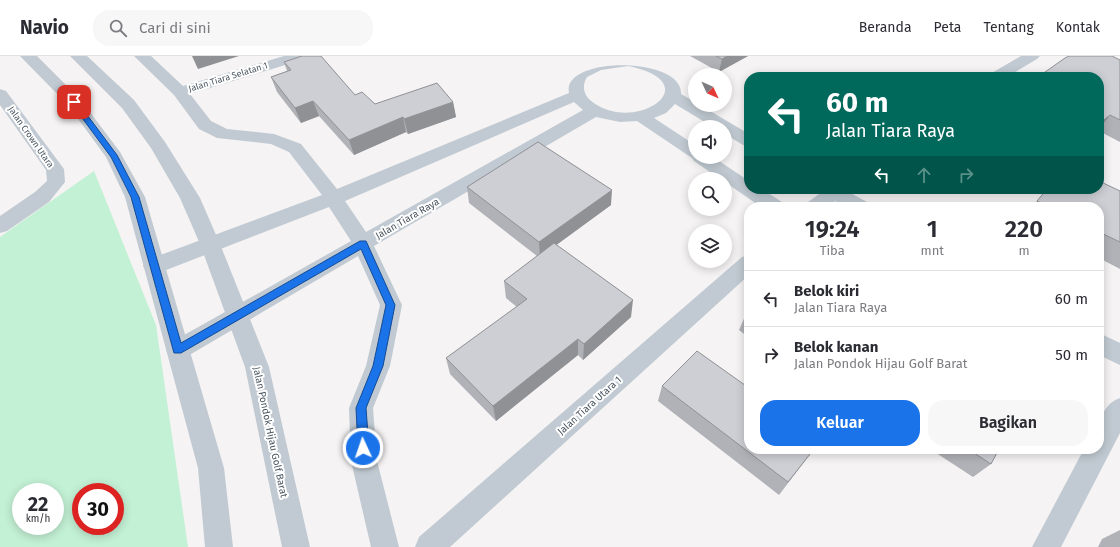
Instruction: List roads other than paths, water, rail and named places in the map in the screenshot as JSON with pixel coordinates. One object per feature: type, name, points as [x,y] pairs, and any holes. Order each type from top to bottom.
[{"type":"street","points":[[28,56],[74,102],[114,156],[135,197],[211,468],[219,547]]},
{"type":"street","name":"Jalan Pondok Hijau Golf Barat","points":[[78,56],[128,104],[158,146],[190,198],[210,244],[257,367],[296,547]]},
{"type":"street","points":[[142,56],[180,92],[205,125],[223,134],[274,139],[295,148],[333,198],[363,244],[391,305],[378,366],[361,408],[364,461],[385,547]]},
{"type":"street","name":"Jalan Tiara Selatan 1","points":[[180,92],[300,56]]},
{"type":"street","points":[[1002,72],[1020,58]]},
{"type":"street","points":[[605,59],[644,64],[657,69],[668,77],[673,86],[673,96],[667,105],[655,112],[640,116],[624,117],[609,115],[584,104],[578,95],[576,87],[578,78],[585,71],[605,59]]},
{"type":"street","name":"Jalan Crown Utara","points":[[0,94],[55,169],[56,182],[42,197],[0,226]]},
{"type":"street","points":[[154,266],[333,198],[578,95]]},
{"type":"street","points":[[673,96],[713,120]]},
{"type":"street","name":"Jalan Tiara Raya","points":[[178,350],[595,110]]},
{"type":"street","points":[[640,116],[688,148]]},
{"type":"street","points":[[732,131],[744,139]]},
{"type":"street","points":[[710,164],[744,186]]},
{"type":"street","points":[[756,194],[768,202]]},
{"type":"street","points":[[821,202],[830,194]]},
{"type":"street","points":[[840,194],[852,202]]},
{"type":"street","name":"Jalan Tiara Utara 1","points":[[429,547],[744,267]]},
{"type":"street","points":[[1104,346],[1120,355]]},
{"type":"street","points":[[1104,432],[1110,415]]},
{"type":"street","points":[[1046,547],[1095,454]]}]
